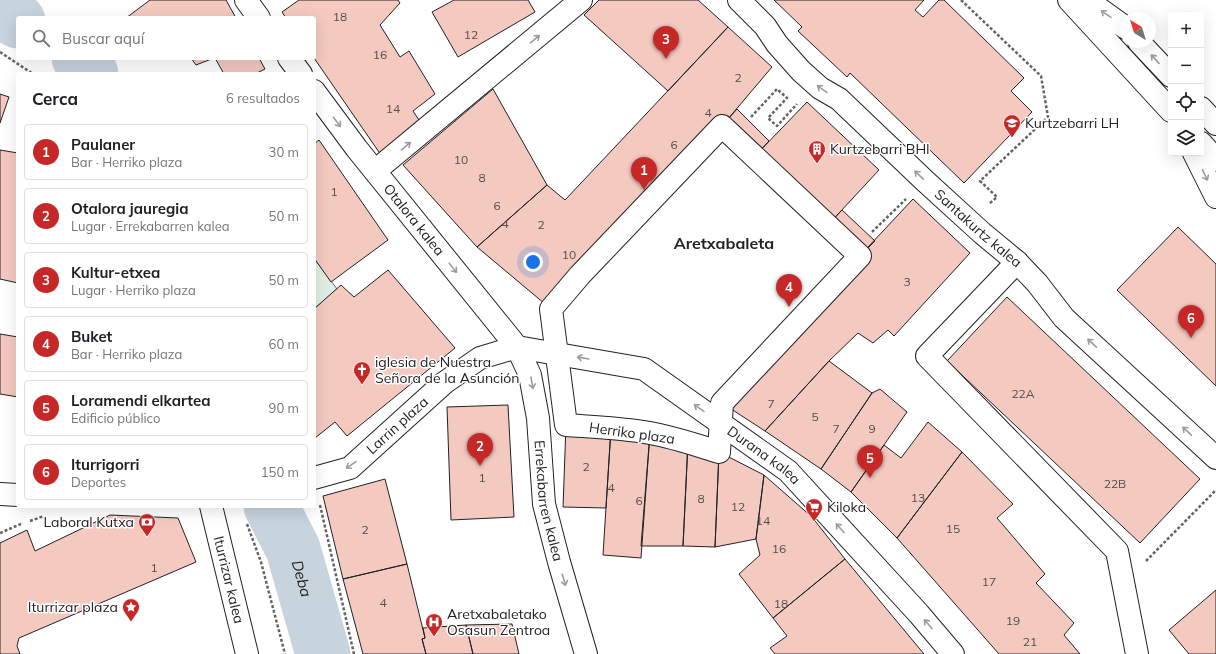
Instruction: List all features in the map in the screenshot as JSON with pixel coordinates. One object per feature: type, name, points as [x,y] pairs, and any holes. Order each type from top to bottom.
[{"type":"street","points":[[246,0],[258,16]]},
{"type":"street","points":[[376,171],[581,0]]},
{"type":"street","name":"Santakurtz kalea","points":[[739,0],[765,26],[777,44],[801,71],[820,88],[839,99],[925,181],[1016,262],[1037,283],[1064,318],[1216,458]]},
{"type":"street","points":[[1069,0],[1168,108]]},
{"type":"street","points":[[1086,0],[1120,24]]},
{"type":"street","points":[[1145,48],[1168,73]]},
{"type":"street","points":[[290,60],[300,72]]},
{"type":"street","name":"Otalora kalea","points":[[316,94],[517,347]]},
{"type":"street","points":[[1204,111],[1216,124]]},
{"type":"street","name":"Herriko plaza","points":[[722,126],[734,136],[860,256],[722,403],[719,452],[688,442],[650,433],[566,425],[551,309],[580,275],[722,126]]},
{"type":"street","points":[[1204,146],[1216,160]]},
{"type":"street","points":[[1196,156],[1216,197]]},
{"type":"street","points":[[1016,262],[927,356],[1117,551],[1137,654]]},
{"type":"street","name":"Durana kalea","points":[[517,347],[644,369],[788,471],[919,614],[953,654]]},
{"type":"street","name":"Larrin plaza","points":[[316,478],[350,468],[444,383],[480,358],[517,347]]},
{"type":"street","name":"Errekabarren kalea","points":[[517,347],[530,376],[538,418],[544,504],[586,654]]},
{"type":"street","points":[[0,494],[16,496]]},
{"type":"street","name":"Iturrizar kalea","points":[[211,508],[247,654]]},
{"type":"path","points":[[962,0],[1041,76],[1048,117],[980,181],[997,197],[987,207]]},
{"type":"path","points":[[0,52],[30,72]]},
{"type":"path","points":[[734,136],[777,90],[787,98],[768,118],[777,126],[800,101]]},
{"type":"path","points":[[854,251],[896,208]]},
{"type":"path","points":[[1124,585],[1216,490]]},
{"type":"path","points":[[319,502],[354,654]]},
{"type":"path","points":[[247,524],[261,562],[284,654]]},
{"type":"path","points":[[0,534],[7,530]]},
{"type":"green space","points":[[316,261],[337,289],[316,307]]},
{"type":"building","points":[[150,0],[226,0],[235,16],[129,16]]},
{"type":"building","points":[[299,0],[398,0],[400,3],[380,25],[400,57],[409,51],[435,94],[413,111],[421,123],[381,155],[315,60],[316,16],[285,16],[282,12]]},
{"type":"building","points":[[454,0],[528,0],[535,12],[458,57],[432,12]]},
{"type":"building","points":[[599,0],[698,0],[728,27],[668,91],[584,15]]},
{"type":"building","points":[[774,0],[924,0],[915,10],[923,17],[939,0],[944,0],[1024,78],[1011,91],[1032,112],[964,183],[850,73],[847,77],[798,31],[802,27]]},
{"type":"building","points":[[728,27],[772,67],[722,126],[551,309],[477,247],[547,185],[565,200]]},
{"type":"building","points":[[192,60],[209,60],[196,65]]},
{"type":"building","points":[[216,60],[260,60],[265,69],[259,72],[223,72]]},
{"type":"building","points":[[493,89],[547,185],[477,247],[403,165]]},
{"type":"building","points":[[0,94],[9,97],[0,123]]},
{"type":"building","name":"Kurtzebarri BHI","points":[[807,102],[879,170],[827,226],[754,157]]},
{"type":"building","points":[[737,109],[769,141],[754,157],[722,126]]},
{"type":"building","points":[[319,140],[388,240],[331,282],[316,261],[316,142]]},
{"type":"building","points":[[0,150],[16,153],[16,283],[0,279]]},
{"type":"building","points":[[913,199],[970,253],[894,336],[888,330],[873,343],[858,333],[829,361],[765,431],[722,403]]},
{"type":"building","points":[[842,210],[875,241],[860,256],[827,226]]},
{"type":"building","points":[[1178,227],[1216,264],[1216,386],[1117,290]]},
{"type":"building","name":"iglesia de Nuestra Señora de la Asunción","points":[[388,270],[455,348],[347,436],[335,422],[316,437],[316,307],[341,285],[354,297]]},
{"type":"building","points":[[1007,297],[1200,479],[1140,543],[947,361]]},
{"type":"building","points":[[0,334],[16,337],[16,397],[0,394]]},
{"type":"building","points":[[829,361],[872,393],[821,469],[765,431]]},
{"type":"building","points":[[880,389],[907,412],[851,492],[821,469],[872,393]]},
{"type":"building","points":[[508,405],[514,517],[451,520],[447,407]]},
{"type":"building","points":[[928,422],[962,452],[897,538],[851,492],[884,445],[901,458]]},
{"type":"building","points":[[566,425],[611,428],[606,508],[563,507]]},
{"type":"building","points":[[611,428],[650,433],[641,558],[603,555]]},
{"type":"building","points":[[650,433],[688,442],[683,546],[641,546]]},
{"type":"building","points":[[688,442],[719,452],[715,547],[683,546]]},
{"type":"building","points":[[719,452],[764,475],[756,539],[715,547]]},
{"type":"building","points":[[962,452],[1013,504],[997,518],[1045,574],[1036,583],[1074,623],[1064,635],[1080,654],[999,654],[897,538]]},
{"type":"building","points":[[764,475],[812,517],[845,559],[773,618],[739,574],[760,555],[756,539]]},
{"type":"building","points":[[385,479],[407,564],[343,579],[323,496]]},
{"type":"building","points":[[110,515],[178,518],[196,562],[19,638],[17,646],[20,654],[0,654],[0,543],[27,530],[35,551]]},
{"type":"building","points":[[845,559],[924,654],[775,654],[770,648],[787,636],[773,618]]},
{"type":"building","points":[[407,564],[425,638],[422,639],[426,654],[363,654],[343,579]]},
{"type":"building","points":[[1216,590],[1216,654],[1189,654],[1169,630]]},
{"type":"building","points":[[512,624],[519,654],[473,654],[466,625]]},
{"type":"building","points":[[466,625],[473,654],[426,654],[422,639],[425,638],[423,628]]},
{"type":"waterway","name":"Deba","points":[[0,12],[16,20]]},
{"type":"waterway","name":"Deba","points":[[80,60],[90,72]]},
{"type":"waterway","name":"Deba","points":[[272,508],[293,549],[323,654]]},
{"type":"place","name":"Kultur-etxea","points":[[666,59]]},
{"type":"place","name":"Kurtzebarri LH","points":[[1012,138]]},
{"type":"place","name":"Kurtzebarri BHI","points":[[817,164]]},
{"type":"place","name":"Paulaner","points":[[644,190]]},
{"type":"place","name":"Buket","points":[[789,307]]},
{"type":"place","name":"Iturrigorri","points":[[1191,338]]},
{"type":"place","name":"iglesia de Nuestra Señora de la Asunción","points":[[362,385]]},
{"type":"place","name":"Otalora jauregia","points":[[480,466]]},
{"type":"place","name":"Loramendi elkartea","points":[[870,478]]},
{"type":"place","name":"Kiloka","points":[[814,522]]},
{"type":"place","name":"Laboral Kutxa","points":[[147,537]]},
{"type":"place","name":"Iturrizar plaza","points":[[131,622]]},
{"type":"place","name":"Aretxabaletako Osasun Zentroa","points":[[434,637]]},
{"type":"district","name":"Aretxabaleta","points":[[724,243]]}]
